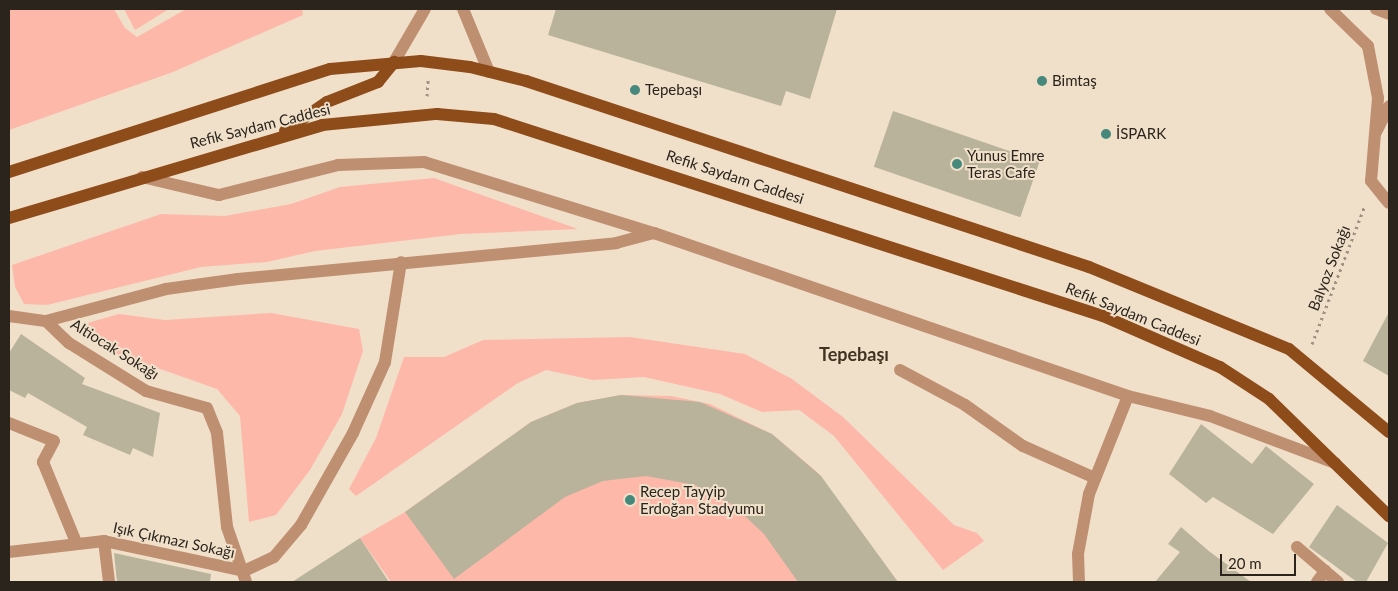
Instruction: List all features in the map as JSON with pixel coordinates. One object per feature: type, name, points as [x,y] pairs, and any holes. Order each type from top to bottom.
[{"type":"main road","name":"Refik Saydam Caddesi","points":[[9,172],[276,84],[330,69],[394,62],[432,62],[488,72],[1089,267],[1289,348],[1389,432]]},
{"type":"main road","points":[[282,135],[327,102],[378,82],[394,62]]},
{"type":"main road","name":"Refik Saydam Caddesi","points":[[9,218],[140,176],[282,135],[366,118],[426,114],[494,119],[580,143],[1103,316],[1220,367],[1270,399],[1389,516]]},
{"type":"street","points":[[394,62],[425,9]]},
{"type":"street","points":[[463,9],[488,72]]},
{"type":"street","points":[[1330,9],[1368,46],[1378,98],[1371,141],[1374,184],[1389,202]]},
{"type":"street","points":[[1376,9],[1389,14]]},
{"type":"street","points":[[1371,141],[1389,106]]},
{"type":"street","points":[[140,176],[219,195],[338,164],[424,162],[654,233],[1128,396],[1210,416],[1337,464]]},
{"type":"street","points":[[9,316],[46,321],[166,289],[401,262],[616,243],[654,233]]},
{"type":"street","points":[[245,577],[274,557],[302,525],[353,433],[385,362],[401,262]]},
{"type":"street","name":"Altiocak Sokağı","points":[[46,321],[69,343],[146,390],[207,408],[217,433],[227,527],[245,577]]},
{"type":"street","points":[[900,370],[965,405],[1023,446],[1095,478]]},
{"type":"street","points":[[1079,582],[1078,554],[1095,478],[1128,396]]},
{"type":"street","points":[[9,423],[54,441],[43,462],[76,542]]},
{"type":"street","points":[[104,541],[109,582]]},
{"type":"street","name":"Işık Çıkmazı Sokağı","points":[[9,552],[76,542],[104,541],[245,577]]},
{"type":"street","points":[[1298,547],[1338,582]]},
{"type":"street","points":[[1317,582],[1325,571]]},
{"type":"path","points":[[426,114],[432,62]]},
{"type":"path","name":"Balyoz Sokağı","points":[[1305,362],[1374,184]]},
{"type":"shaded area","points":[[9,9],[114,9],[125,28],[137,37],[186,9],[302,9],[303,15],[173,72],[9,130]]},
{"type":"shaded area","points":[[124,9],[169,9],[135,30]]},
{"type":"shaded area","points":[[434,178],[578,229],[461,234],[315,251],[267,262],[201,267],[47,305],[24,304],[15,287],[12,265],[161,214],[225,216],[291,204],[340,187]]},
{"type":"shaded area","points":[[271,313],[359,329],[363,351],[342,414],[310,470],[276,515],[249,522],[240,416],[217,389],[109,351],[84,324],[119,314],[165,320]]},
{"type":"shaded area","points":[[630,337],[745,354],[792,379],[843,417],[954,525],[977,533],[984,541],[943,570],[834,436],[799,410],[762,412],[720,394],[644,377],[593,380],[546,370],[518,383],[356,496],[349,489],[376,438],[404,357],[444,357],[483,340]]},
{"type":"shaded area","name":"Recep Tayyip Erdoğan Stadyumu","points":[[621,395],[671,396],[710,404],[772,434],[817,472],[898,582],[391,582],[360,538],[405,512],[531,422],[577,403]]},
{"type":"building","points":[[556,9],[837,9],[810,99],[786,91],[781,106],[548,35]]},
{"type":"building","name":"Yunus Emre Teras Cafe","points":[[893,111],[1040,161],[1020,217],[874,167]]},
{"type":"building","points":[[1389,312],[1389,376],[1363,361]]},
{"type":"building","points":[[21,334],[85,378],[82,384],[160,413],[153,457],[133,448],[130,455],[83,435],[87,427],[28,393],[25,398],[9,390],[9,353]]},
{"type":"building","points":[[621,395],[700,402],[772,434],[821,476],[898,582],[798,582],[764,534],[733,505],[695,485],[646,476],[603,481],[565,497],[454,579],[405,512],[531,422],[577,403]]},
{"type":"building","points":[[1201,424],[1252,464],[1266,446],[1314,484],[1273,534],[1213,497],[1206,503],[1169,474]]},
{"type":"building","points":[[1337,505],[1388,543],[1366,582],[1357,582],[1309,547]]},
{"type":"building","points":[[1181,527],[1210,552],[1251,582],[1155,582],[1180,552],[1168,544]]},
{"type":"building","points":[[360,538],[389,582],[292,582]]},
{"type":"building","points":[[114,553],[211,574],[210,582],[117,582]]},
{"type":"place","name":"Bimtaş","points":[[1042,81]]},
{"type":"place","name":"Tepebaşı","points":[[635,90]]},
{"type":"place","name":"İSPARK","points":[[1106,134]]},
{"type":"place","name":"Yunus Emre Teras Cafe","points":[[957,164]]},
{"type":"place","name":"Recep Tayyip Erdoğan Stadyumu","points":[[630,500]]},
{"type":"district","name":"Tepebaşı","points":[[854,354]]}]
